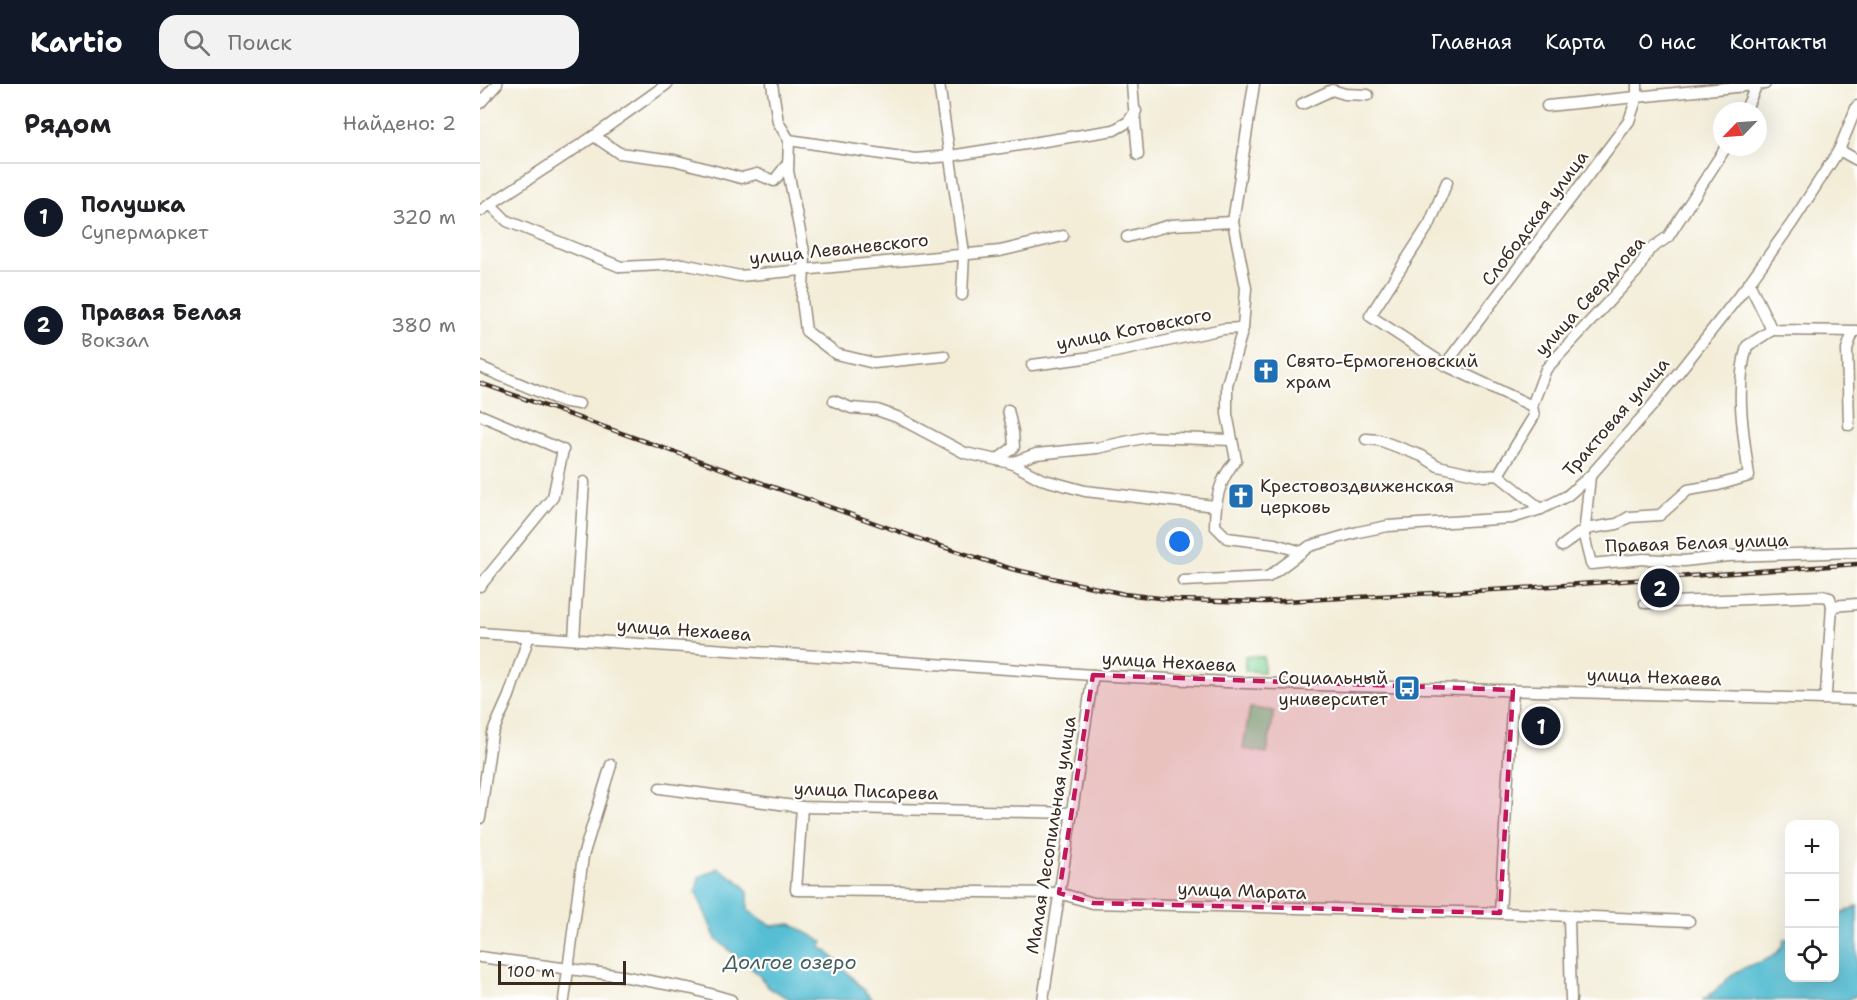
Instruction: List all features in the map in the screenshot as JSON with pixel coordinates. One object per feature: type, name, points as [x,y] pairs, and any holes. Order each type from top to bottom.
[{"type":"street","points":[[480,103],[497,84]]},
{"type":"street","points":[[485,208],[668,84]]},
{"type":"street","points":[[772,84],[778,122],[789,140],[788,163],[805,257],[802,300],[806,331],[836,354],[874,363],[944,356]]},
{"type":"street","points":[[939,84],[964,253],[962,295]]},
{"type":"street","points":[[1132,84],[1138,155]]},
{"type":"street","points":[[1254,84],[1233,222],[1246,288],[1243,328],[1227,385],[1231,440],[1236,460],[1225,474],[1215,506],[1215,526],[1227,538],[1275,544],[1302,552]]},
{"type":"street","name":"Слободская улица","points":[[1445,365],[1629,121],[1637,97],[1637,84]]},
{"type":"street","points":[[1547,106],[1760,85]]},
{"type":"street","points":[[1750,102],[1760,85]]},
{"type":"street","points":[[1302,104],[1332,87],[1345,94],[1368,95]]},
{"type":"street","name":"Трактовая улица","points":[[1183,581],[1268,577],[1310,546],[1388,526],[1512,518],[1541,509],[1567,496],[1590,476],[1652,406],[1749,283],[1792,223],[1839,150],[1857,106]]},
{"type":"street","points":[[789,140],[915,159],[950,156],[1114,130],[1128,122],[1136,111]]},
{"type":"street","points":[[594,136],[619,153],[674,160],[741,178],[757,174],[774,181],[788,163]]},
{"type":"street","points":[[1839,150],[1857,160]]},
{"type":"street","name":"улица Свердлова","points":[[1498,475],[1534,416],[1532,406],[1546,369],[1636,271],[1649,250],[1668,237],[1720,156]]},
{"type":"street","points":[[1447,182],[1430,223],[1370,316],[1445,365],[1532,406]]},
{"type":"street","name":"улица Леваневского","points":[[485,208],[507,221],[621,267],[683,264],[740,276],[1018,249],[1063,236]]},
{"type":"street","points":[[1127,237],[1171,225],[1233,222]]},
{"type":"street","points":[[1749,283],[1772,330]]},
{"type":"street","name":"улица Котовского","points":[[1032,365],[1092,357],[1223,328],[1243,328]]},
{"type":"street","points":[[1562,546],[1585,529],[1617,524],[1629,517],[1660,515],[1688,490],[1718,485],[1749,476],[1742,424],[1741,370],[1747,346],[1772,330],[1855,332],[1847,349],[1849,425]]},
{"type":"street","points":[[480,366],[561,401],[579,404]]},
{"type":"street","points":[[834,401],[851,408],[877,410],[897,417],[965,453],[1011,463],[1041,479],[1085,490],[1215,506]]},
{"type":"street","points":[[997,460],[1014,447],[1008,410]]},
{"type":"street","points":[[480,416],[563,450],[553,497],[480,586]]},
{"type":"street","points":[[1011,463],[1036,454],[1097,448],[1148,437],[1231,440]]},
{"type":"street","points":[[1366,438],[1379,440],[1422,456],[1437,466],[1484,476],[1498,475],[1541,509]]},
{"type":"street","name":"Правая Белая улица","points":[[1590,476],[1584,536],[1591,564],[1643,559],[1684,561],[1728,556],[1857,552]]},
{"type":"street","points":[[574,639],[584,482]]},
{"type":"street","points":[[1646,603],[1823,596],[1830,598],[1832,606],[1826,693],[1822,699]]},
{"type":"street","points":[[1832,606],[1857,604]]},
{"type":"street","name":"улица Нехаева","points":[[480,633],[1093,675],[1256,683],[1857,700]]},
{"type":"street","points":[[480,818],[492,734],[509,696],[528,636]]},
{"type":"street","name":"Малая Лесопильная улица","points":[[1043,1000],[1093,675]]},
{"type":"street","points":[[1500,913],[1513,690]]},
{"type":"street","points":[[564,1000],[583,856],[611,765]]},
{"type":"street","name":"улица Писарева","points":[[660,788],[802,807],[1072,813]]},
{"type":"street","name":"улица Марата","points":[[802,807],[796,890],[1059,893],[1093,903],[1500,913],[1689,921]]},
{"type":"street","points":[[1569,917],[1571,1000]]},
{"type":"street","points":[[480,957],[622,976],[731,1000]]},
{"type":"street","points":[[677,1000],[679,987]]},
{"type":"highlighted area","points":[[1093,675],[1513,690],[1500,913],[1093,903],[1059,893]]},
{"type":"green space","points":[[1245,656],[1264,657],[1264,672],[1245,671]]},
{"type":"green space","points":[[1250,708],[1274,711],[1267,753],[1243,749]]},
{"type":"water","name":"Долгое озеро","points":[[718,868],[741,883],[748,892],[748,910],[772,926],[791,924],[823,942],[820,947],[828,952],[873,1000],[792,1000],[769,988],[757,973],[716,939],[696,892],[699,877]]},
{"type":"water","points":[[1857,906],[1857,995],[1848,1000],[1702,1000],[1741,969],[1771,957],[1781,948],[1785,940],[1785,982],[1839,982],[1839,915]]},
{"type":"railway","points":[[480,383],[931,543],[1012,569],[1124,594],[1177,600],[1266,602],[1510,589],[1857,564]]},
{"type":"place","name":"Свято-Ермогеновский храм","points":[[1266,371]]},
{"type":"place","name":"Крестовоздвиженская церковь","points":[[1241,496]]},
{"type":"place","name":"Правая Белая","points":[[1660,588]]},
{"type":"place","name":"Социальный университет","points":[[1407,688]]},
{"type":"place","name":"Полушка","points":[[1541,726]]}]
